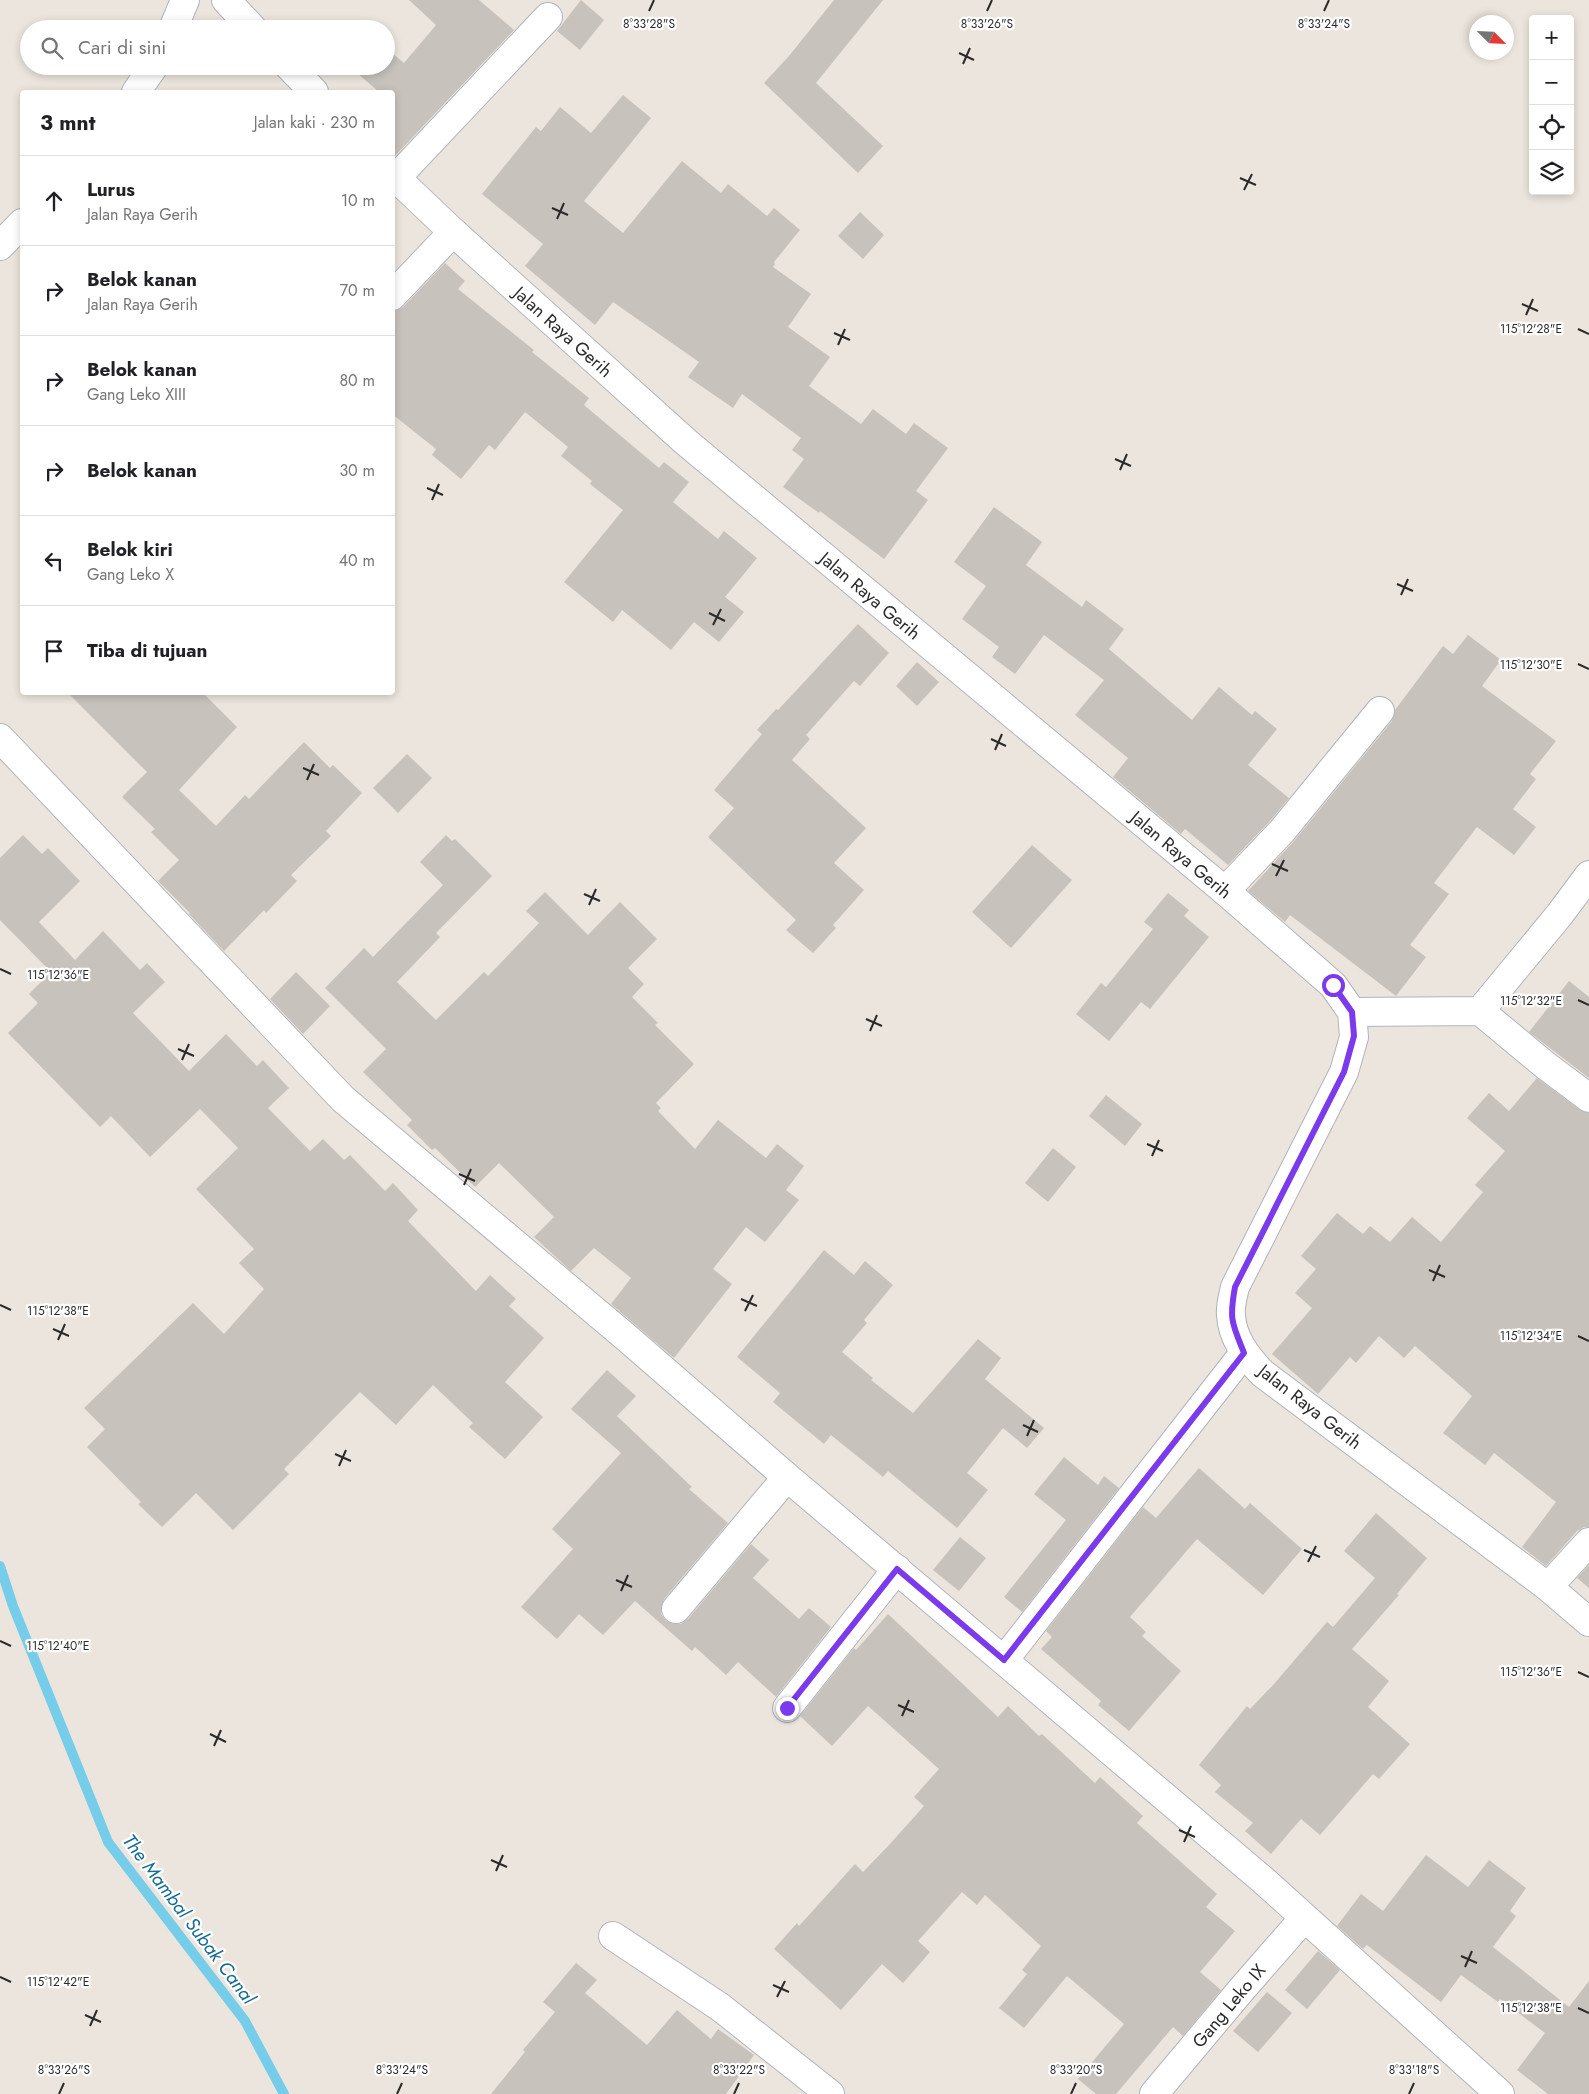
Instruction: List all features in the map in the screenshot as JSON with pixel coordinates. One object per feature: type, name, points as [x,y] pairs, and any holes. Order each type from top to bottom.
[{"type":"street","points":[[177,20],[185,0]]},
{"type":"street","points":[[226,0],[245,20]]},
{"type":"street","points":[[395,175],[548,17]]},
{"type":"street","points":[[137,90],[148,75]]},
{"type":"street","points":[[298,75],[312,90]]},
{"type":"street","name":"Jalan Raya Gerih","points":[[395,177],[453,232],[686,442],[1225,891],[1333,985],[1352,1012],[1354,1036],[1344,1072],[1235,1287],[1230,1314],[1232,1325],[1244,1353],[1262,1373],[1548,1587],[1589,1622]]},
{"type":"street","points":[[0,246],[20,225]]},
{"type":"street","points":[[395,293],[453,232]]},
{"type":"street","points":[[1225,891],[1282,831],[1380,711]]},
{"type":"street","points":[[0,738],[343,1099],[627,1338],[787,1477],[1263,1880],[1500,2094]]},
{"type":"street","points":[[1480,1011],[1560,914],[1589,875]]},
{"type":"street","points":[[1352,1012],[1480,1011],[1545,1065],[1589,1098]]},
{"type":"street","points":[[1004,1660],[1244,1353]]},
{"type":"street","points":[[676,1609],[787,1477]]},
{"type":"street","points":[[1548,1587],[1589,1542]]},
{"type":"street","points":[[787,1708],[897,1569]]},
{"type":"street","name":"Gang Leko IX","points":[[1154,2094],[1304,1918]]},
{"type":"street","points":[[613,1936],[720,2007],[830,2094]]},
{"type":"building","points":[[409,0],[479,0],[514,30],[395,156],[395,90],[377,90],[359,75],[395,75],[395,56],[404,63],[436,25]]},
{"type":"building","points":[[581,0],[604,20],[580,50],[557,31]]},
{"type":"building","points":[[834,0],[883,0],[816,83],[883,146],[858,173],[764,83],[789,56]]},
{"type":"building","points":[[623,95],[651,118],[584,201],[623,233],[682,161],[721,193],[728,184],[767,216],[774,208],[800,230],[774,262],[773,267],[811,294],[788,327],[830,357],[809,386],[861,424],[873,409],[906,434],[914,423],[948,448],[916,491],[928,500],[884,559],[820,511],[819,513],[783,487],[804,459],[792,450],[801,438],[742,394],[733,408],[688,377],[699,362],[613,302],[595,325],[525,266],[543,244],[482,194],[536,127],[541,131],[560,107],[591,133]]},
{"type":"building","points":[[860,212],[884,235],[863,259],[838,236]]},
{"type":"building","points":[[445,263],[465,281],[458,289],[534,350],[532,352],[589,398],[584,405],[659,468],[664,462],[689,482],[673,502],[718,539],[724,531],[757,558],[725,597],[744,612],[719,642],[694,622],[671,650],[622,610],[613,622],[564,582],[623,510],[590,484],[592,481],[561,456],[568,447],[525,412],[495,450],[489,445],[461,479],[432,455],[436,449],[395,416],[395,311],[403,307]]},
{"type":"building","points":[[994,507],[1042,542],[1026,565],[1082,607],[1086,600],[1124,629],[1109,649],[1192,720],[1219,687],[1252,715],[1255,711],[1277,729],[1248,765],[1289,798],[1228,865],[1185,829],[1181,834],[1113,777],[1128,758],[1075,715],[1104,680],[1044,635],[1015,674],[992,657],[999,647],[962,619],[986,586],[954,562]]},
{"type":"building","points":[[858,624],[889,653],[860,686],[854,681],[806,735],[810,739],[792,760],[866,828],[834,863],[864,890],[833,925],[836,928],[813,953],[786,930],[796,920],[708,837],[734,808],[714,790],[762,734],[757,730]]},
{"type":"building","points":[[1468,635],[1501,660],[1482,686],[1556,741],[1530,774],[1536,779],[1513,809],[1536,827],[1514,855],[1477,827],[1434,883],[1449,894],[1410,945],[1426,957],[1396,996],[1290,915],[1285,922],[1248,891],[1294,841],[1392,721],[1395,710],[1443,646],[1453,654]]},
{"type":"building","points":[[917,662],[939,682],[917,706],[896,686]]},
{"type":"building","points":[[70,695],[205,695],[237,727],[179,790],[216,826],[245,795],[249,799],[304,742],[330,768],[333,765],[362,793],[326,831],[331,836],[291,875],[297,881],[266,913],[264,910],[224,951],[158,881],[179,860],[151,832],[155,829],[122,797],[147,772]]},
{"type":"building","points":[[407,754],[432,778],[398,813],[373,788]]},
{"type":"building","points":[[23,835],[42,854],[48,848],[80,881],[39,922],[75,960],[103,931],[140,970],[147,963],[165,982],[133,1013],[189,1071],[226,1034],[257,1066],[263,1060],[289,1088],[268,1108],[310,1151],[323,1139],[344,1160],[350,1155],[385,1191],[393,1183],[418,1210],[408,1221],[476,1291],[490,1275],[516,1299],[509,1306],[544,1338],[505,1382],[543,1417],[505,1459],[469,1427],[473,1423],[433,1385],[396,1425],[360,1392],[284,1469],[289,1474],[233,1530],[196,1493],[162,1527],[138,1504],[141,1502],[87,1447],[105,1429],[84,1408],[193,1303],[224,1334],[264,1289],[239,1263],[254,1249],[196,1189],[238,1148],[200,1109],[150,1157],[111,1116],[100,1127],[8,1033],[38,1003],[29,994],[51,972],[0,920],[0,858]]},
{"type":"building","points":[[446,835],[452,841],[455,839],[492,876],[436,933],[440,937],[397,982],[436,1020],[484,972],[488,976],[539,923],[526,911],[545,892],[588,935],[620,902],[657,939],[628,968],[644,984],[632,997],[658,1023],[655,1025],[694,1064],[656,1103],[661,1108],[658,1111],[695,1149],[718,1120],[766,1158],[777,1144],[804,1166],[786,1190],[799,1200],[765,1242],[746,1227],[713,1269],[732,1284],[674,1358],[611,1304],[631,1278],[594,1248],[571,1271],[534,1237],[554,1217],[499,1163],[475,1187],[435,1148],[432,1150],[407,1125],[412,1120],[363,1072],[386,1049],[325,988],[364,948],[373,957],[443,885],[420,862]]},
{"type":"building","points":[[1032,845],[1072,880],[1011,948],[972,912]]},
{"type":"building","points":[[1168,893],[1189,910],[1184,916],[1209,937],[1150,1009],[1141,1002],[1109,1041],[1076,1014],[1101,983],[1106,987],[1153,929],[1144,922]]},
{"type":"building","points":[[296,972],[330,1006],[303,1034],[270,999]]},
{"type":"building","points":[[1569,981],[1589,997],[1589,1078],[1529,1032]]},
{"type":"building","points":[[1537,1078],[1580,1110],[1589,1113],[1589,1527],[1584,1527],[1577,1531],[1546,1566],[1522,1547],[1556,1502],[1494,1453],[1485,1465],[1443,1433],[1472,1396],[1415,1346],[1404,1358],[1379,1336],[1356,1363],[1350,1357],[1318,1394],[1272,1354],[1312,1308],[1295,1293],[1316,1269],[1301,1256],[1337,1213],[1363,1234],[1370,1226],[1390,1242],[1412,1217],[1441,1242],[1483,1192],[1475,1185],[1505,1151],[1467,1118],[1489,1093],[1509,1111]]},
{"type":"building","points":[[1106,1095],[1142,1124],[1125,1146],[1089,1116]]},
{"type":"building","points":[[1053,1148],[1076,1167],[1048,1202],[1025,1183]]},
{"type":"building","points":[[824,1250],[854,1275],[865,1261],[893,1285],[864,1320],[867,1323],[842,1352],[873,1378],[871,1380],[913,1413],[978,1339],[1001,1358],[985,1379],[1044,1428],[1027,1448],[1003,1428],[967,1473],[988,1490],[957,1528],[888,1471],[883,1477],[831,1435],[824,1444],[773,1402],[780,1393],[737,1357]]},
{"type":"building","points":[[607,1370],[636,1396],[617,1416],[692,1487],[689,1489],[728,1523],[664,1599],[661,1614],[666,1621],[681,1624],[688,1619],[751,1544],[769,1560],[753,1578],[799,1619],[809,1608],[831,1627],[776,1697],[738,1662],[726,1675],[695,1647],[692,1651],[635,1601],[603,1635],[579,1614],[557,1639],[521,1607],[573,1549],[552,1529],[621,1453],[571,1409]]},
{"type":"building","points":[[1064,1457],[1098,1485],[1104,1476],[1119,1488],[1022,1612],[1004,1597],[1066,1520],[1034,1494]]},
{"type":"building","points":[[1199,1468],[1245,1509],[1250,1503],[1302,1549],[1263,1595],[1197,1539],[1130,1617],[1146,1632],[1142,1636],[1181,1671],[1129,1731],[1098,1705],[1101,1701],[1041,1649],[1052,1637],[1046,1631],[1143,1507],[1156,1518]]},
{"type":"building","points":[[1376,1513],[1427,1558],[1397,1594],[1399,1595],[1352,1649],[1389,1681],[1368,1707],[1410,1744],[1379,1779],[1373,1774],[1320,1835],[1301,1819],[1271,1854],[1245,1831],[1253,1823],[1215,1792],[1221,1785],[1199,1765],[1247,1706],[1250,1709],[1274,1684],[1327,1622],[1333,1627],[1375,1578],[1344,1551]]},
{"type":"building","points":[[960,1537],[986,1558],[959,1591],[933,1570]]},
{"type":"building","points":[[1589,1565],[1589,1588],[1577,1578]]},
{"type":"building","points":[[888,1614],[998,1717],[1008,1706],[1039,1736],[1042,1734],[1095,1783],[1100,1777],[1143,1816],[1137,1823],[1217,1894],[1206,1907],[1235,1931],[1200,1972],[1221,1990],[1183,2036],[1173,2027],[1116,2094],[1096,2094],[1078,2079],[1124,2024],[1067,1976],[1024,2028],[999,2008],[1027,1974],[1022,1970],[1041,1946],[985,1895],[977,1905],[962,1892],[918,1941],[930,1952],[903,1983],[882,1964],[841,2010],[774,1949],[797,1923],[799,1926],[855,1864],[863,1872],[889,1845],[924,1806],[914,1797],[939,1769],[868,1706],[832,1746],[800,1716],[854,1648],[856,1650]]},
{"type":"building","points":[[1426,1855],[1468,1887],[1489,1860],[1526,1888],[1510,1911],[1516,1916],[1493,1947],[1569,2007],[1589,1981],[1589,2094],[1548,2094],[1517,2070],[1545,2033],[1500,1999],[1498,2002],[1461,1975],[1441,2002],[1367,1945],[1363,1949],[1337,1926],[1361,1894],[1383,1911]]},
{"type":"building","points":[[1318,1951],[1340,1970],[1307,2009],[1285,1990]]},
{"type":"building","points":[[576,1963],[597,1980],[585,1993],[647,2045],[677,2010],[711,2039],[718,2029],[754,2055],[726,2094],[491,2094],[525,2052],[523,2050],[555,2012],[543,2002]]},
{"type":"building","points":[[1267,1992],[1292,2013],[1258,2052],[1233,2031]]},
{"type":"waterway","name":"The Mambal Subak Canal","points":[[0,1566],[13,1606],[108,1842],[245,2021],[284,2094]]},
{"type":"route","points":[[787,1708],[897,1569],[1004,1660],[1244,1353],[1232,1325],[1230,1314],[1235,1287],[1344,1072],[1354,1036],[1352,1012],[1333,985]]}]
